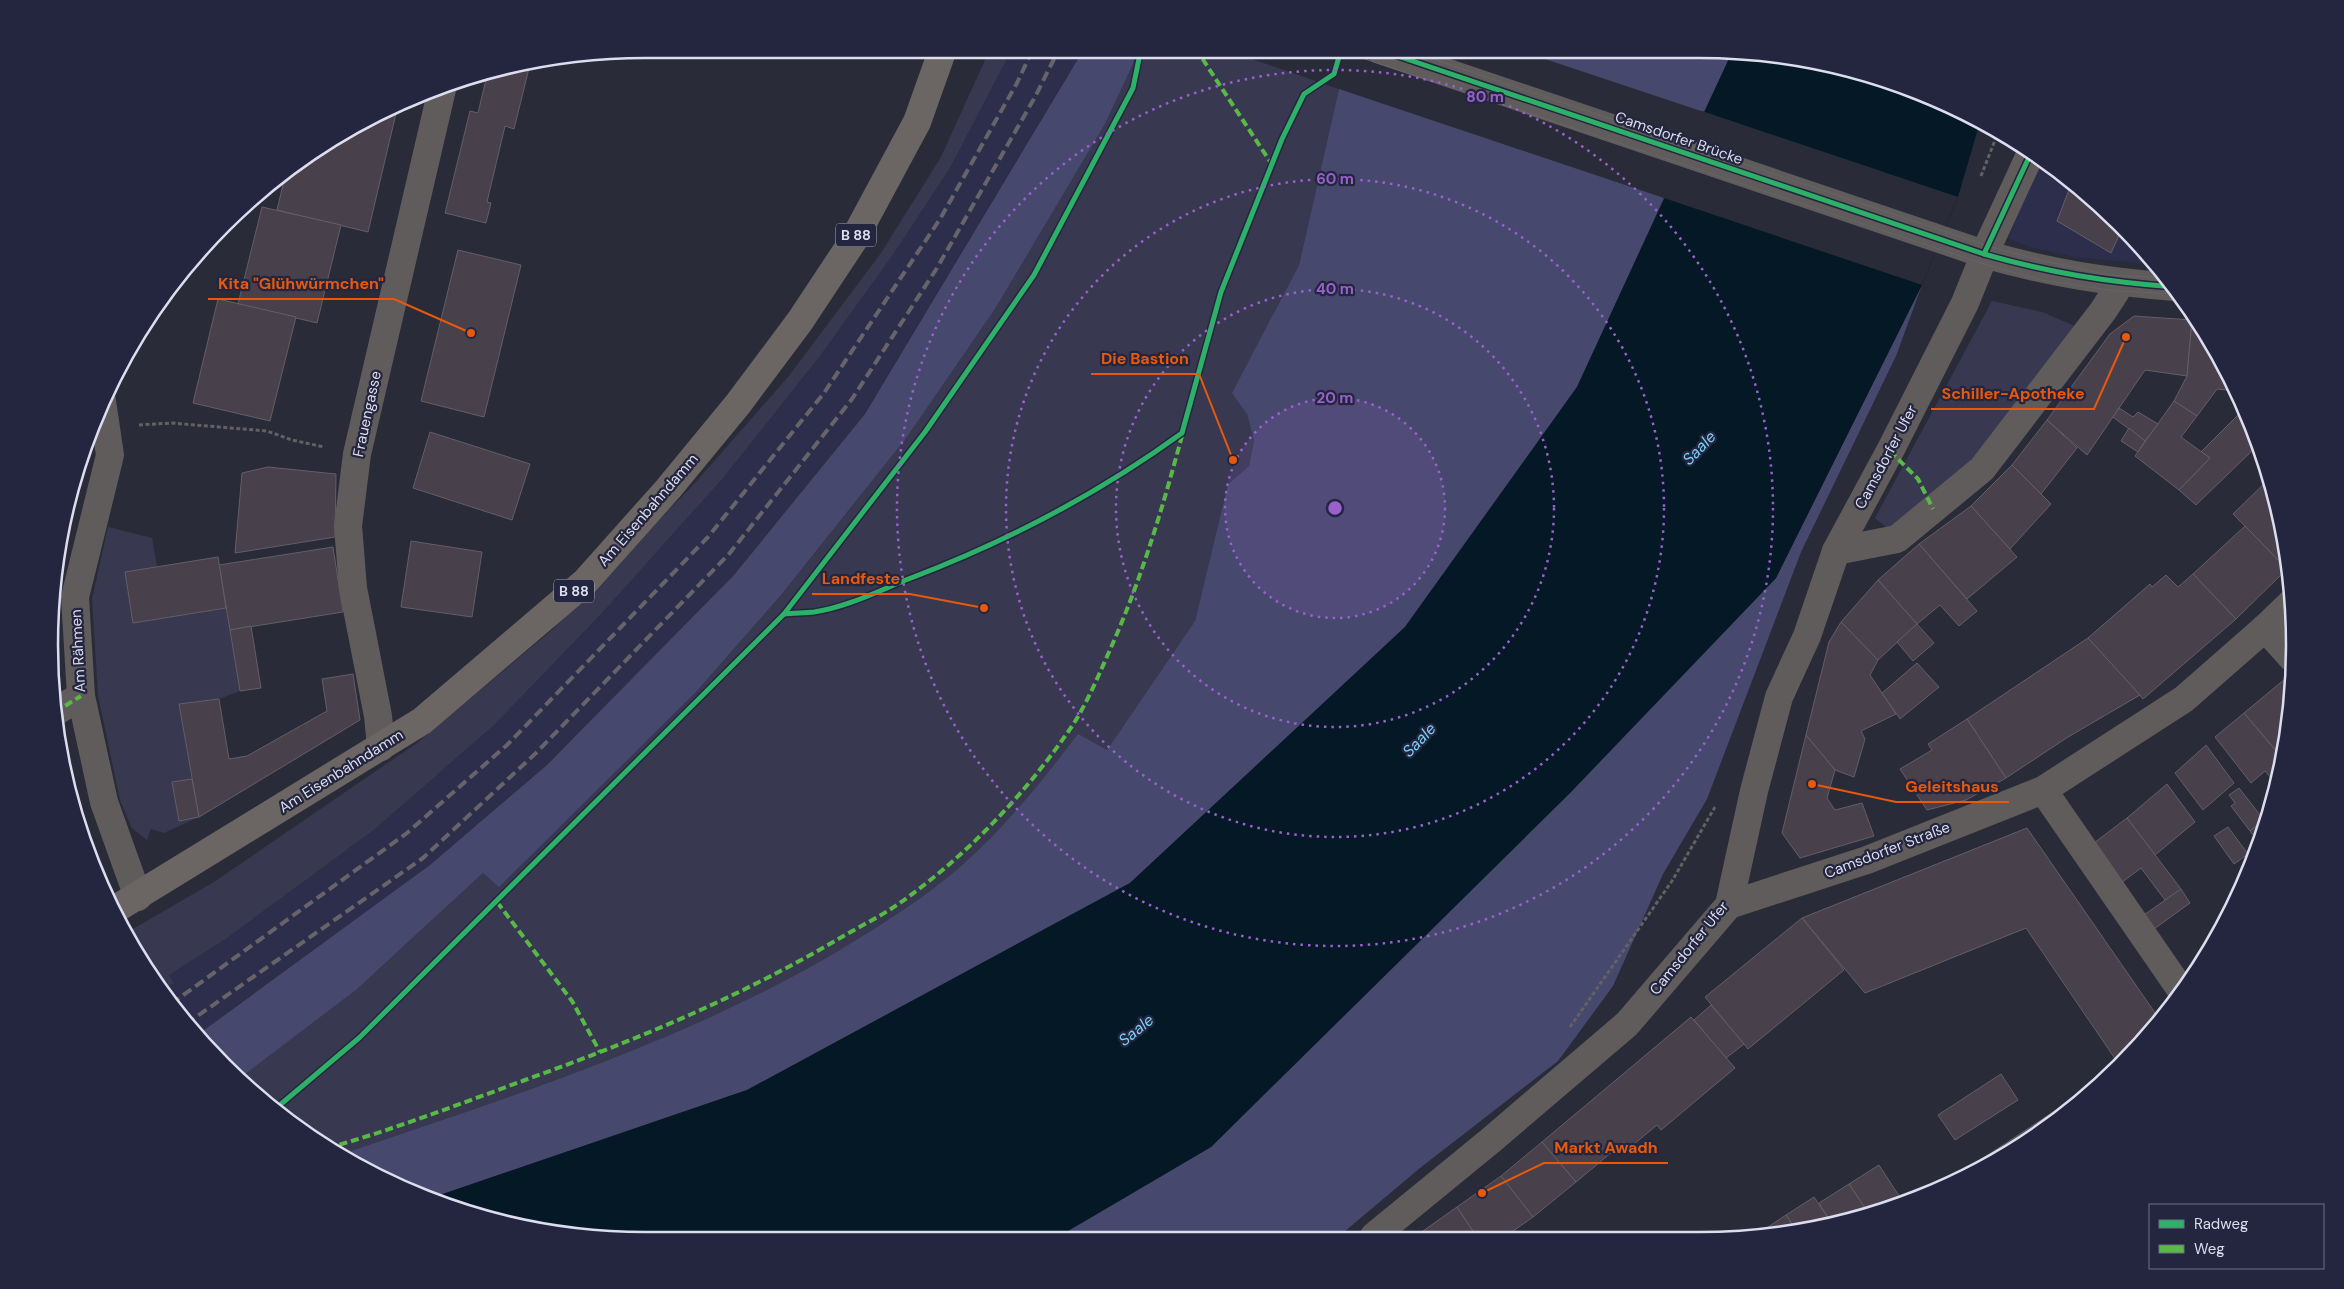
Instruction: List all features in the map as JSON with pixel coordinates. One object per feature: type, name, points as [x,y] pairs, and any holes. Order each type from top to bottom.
[{"type":"main road","name":"Am Eisenbahndamm","points":[[120,907],[422,721],[585,582],[668,489],[732,411],[800,321],[853,241],[917,122],[941,58]]},
{"type":"street","name":"Camsdorfer Brücke","points":[[1403,58],[1984,254],[2076,277],[2117,283],[2164,286]]},
{"type":"street","name":"Frauengasse","points":[[380,747],[378,716],[352,579],[348,526],[357,454],[441,94]]},
{"type":"street","name":"Camsdorfer Ufer","points":[[1379,1232],[1490,1141],[1627,1024],[1728,905],[1754,791],[1779,696],[1807,636],[1836,550],[1917,399],[1965,303],[1984,254],[2029,158]]},
{"type":"street","points":[[1836,550],[1897,539],[1982,469],[2102,311],[2116,291],[2117,283]]},
{"type":"street","name":"Am Rähmen","points":[[104,415],[110,455],[75,597],[80,696],[104,802],[138,897]]},
{"type":"street","name":"Camsdorfer Straße","points":[[1728,905],[1867,860],[2043,790],[2184,699],[2285,609]]},
{"type":"street","points":[[2265,628],[2286,651]]},
{"type":"street","points":[[62,708],[80,696]]},
{"type":"street","points":[[2043,790],[2178,985]]},
{"type":"path","points":[[1978,185],[1996,138]]},
{"type":"path","points":[[135,426],[171,423],[267,430],[292,440],[357,454]]},
{"type":"path","points":[[1565,1034],[1672,881],[1716,805]]},
{"type":"shaded area","points":[[986,58],[1007,58],[950,168],[892,256],[820,356],[723,478],[602,613],[494,725],[375,829],[227,938],[169,975],[174,983],[168,987],[132,930],[214,882],[417,743],[552,630],[695,483],[788,377],[881,253],[941,157]]},
{"type":"shaded area","points":[[1007,58],[1079,58],[865,414],[734,575],[547,765],[430,865],[202,1031],[168,987],[174,983],[169,975],[227,938],[375,829],[494,725],[602,613],[723,478],[820,356],[892,256],[950,168]]},
{"type":"shaded area","points":[[1079,58],[1134,58],[1105,124],[995,309],[907,437],[781,595],[696,692],[499,887],[483,873],[356,990],[245,1074],[229,1060],[202,1031],[430,865],[547,765],[734,575],[865,414]]},
{"type":"shaded area","points":[[1134,58],[1249,58],[1339,89],[1299,265],[1233,392],[1247,414],[1254,439],[1249,466],[1228,484],[1195,621],[1107,750],[1078,735],[1008,821],[977,852],[932,889],[874,929],[784,981],[724,1011],[600,1063],[537,1087],[349,1152],[318,1133],[257,1086],[245,1074],[356,990],[483,873],[499,886],[696,692],[781,595],[907,437],[995,309],[1105,124]]},
{"type":"shaded area","points":[[1542,58],[1729,59],[1704,112]]},
{"type":"shaded area","points":[[1339,89],[1664,198],[1577,387],[1405,627],[1130,883],[747,1090],[441,1195],[385,1171],[349,1152],[537,1087],[600,1063],[724,1011],[784,981],[889,920],[960,867],[1008,820],[1078,734],[1107,750],[1195,621],[1228,484],[1249,466],[1254,440],[1247,414],[1232,393],[1299,265]]},
{"type":"shaded area","points":[[2039,165],[2087,203],[2115,229],[2147,264],[2075,257],[2033,248],[2008,238]]},
{"type":"shaded area","points":[[1922,285],[1896,356],[1801,552],[1707,799],[1663,874],[1613,986],[1558,1061],[1420,1168],[1344,1232],[1066,1232],[1211,1147],[1570,793],[1776,578]]},
{"type":"shaded area","points":[[1992,301],[2042,312],[2077,327],[1975,460],[1890,530],[1875,518]]},
{"type":"shaded area","points":[[108,527],[152,538],[157,567],[125,572],[133,623],[226,608],[240,691],[219,699],[179,705],[192,779],[172,783],[179,821],[199,817],[164,833],[151,829],[147,840],[132,828],[120,800],[98,695],[92,599]]},
{"type":"shaded area","points":[[67,746],[76,788],[69,759]]},
{"type":"water","name":"Saale","points":[[1729,59],[1776,63],[1814,69],[1851,78],[1924,102],[1978,128],[1958,197],[1922,285],[1776,578],[1570,793],[1211,1147],[1066,1232],[644,1232],[606,1230],[530,1220],[493,1211],[441,1195],[747,1090],[1130,883],[1405,627],[1577,387]]},
{"type":"pier","points":[[1702,111],[1958,197],[1922,285],[1661,197]]},
{"type":"building","points":[[529,69],[514,129],[505,126],[487,202],[491,203],[486,223],[445,213],[470,111],[478,113],[486,80]]},
{"type":"building","points":[[396,113],[368,232],[277,210],[284,182],[318,156],[351,136]]},
{"type":"building","points":[[2069,189],[2120,234],[2111,253],[2057,221]]},
{"type":"building","points":[[262,207],[341,225],[317,323],[238,304]]},
{"type":"building","points":[[458,250],[521,265],[484,417],[421,401]]},
{"type":"building","points":[[218,299],[296,317],[270,421],[193,403]]},
{"type":"building","points":[[2134,316],[2189,320],[2192,324],[2187,376],[2145,370],[2087,455],[2047,420],[2110,334]]},
{"type":"building","points":[[2192,324],[2228,390],[2217,389],[2197,416],[2174,401],[2187,376]]},
{"type":"building","points":[[2174,401],[2197,416],[2181,437],[2210,458],[2179,490],[2135,456]]},
{"type":"building","points":[[2119,408],[2133,417],[2138,412],[2158,424],[2145,441],[2113,417]]},
{"type":"building","points":[[2238,412],[2253,450],[2196,505],[2179,490],[2210,458],[2201,452],[2238,415]]},
{"type":"building","points":[[2047,420],[2077,448],[2041,494],[2012,465]]},
{"type":"building","points":[[2129,428],[2145,441],[2138,452],[2121,441]]},
{"type":"building","points":[[430,432],[530,464],[512,520],[413,488]]},
{"type":"building","points":[[2012,465],[2051,504],[2010,549],[1971,506]]},
{"type":"building","points":[[268,467],[336,474],[335,537],[235,553],[242,473]]},
{"type":"building","points":[[2263,484],[2275,530],[2280,562],[2233,514]]},
{"type":"building","points":[[1971,506],[2017,557],[1967,599],[1919,544]]},
{"type":"building","points":[[2245,526],[2280,562],[2282,574],[2236,619],[2193,574]]},
{"type":"building","points":[[411,541],[482,552],[472,617],[401,607]]},
{"type":"building","points":[[1919,544],[1977,611],[1959,626],[1940,605],[1917,624],[1878,580]]},
{"type":"building","points":[[333,547],[343,612],[230,630],[219,565]]},
{"type":"building","points":[[218,557],[226,608],[133,623],[125,572]]},
{"type":"building","points":[[2193,574],[2236,619],[2143,699],[2088,638],[2150,584],[2152,587],[2166,575],[2178,587]]},
{"type":"building","points":[[1878,580],[1917,624],[1878,660],[1841,622]]},
{"type":"building","points":[[1841,622],[1878,660],[1870,675],[1896,714],[1861,731],[1865,739],[1854,777],[1835,770],[1806,735],[1829,642]]},
{"type":"building","points":[[1917,624],[1934,643],[1913,661],[1897,642]]},
{"type":"building","points":[[251,626],[261,688],[240,691],[230,630]]},
{"type":"building","points":[[2088,638],[2140,695],[2068,737],[2006,778],[1967,719]]},
{"type":"building","points":[[1917,663],[1939,687],[1900,719],[1882,693]]},
{"type":"building","points":[[353,674],[360,720],[199,817],[179,704],[219,699],[229,759],[247,756],[327,711],[322,679]]},
{"type":"building","points":[[2285,679],[2276,751],[2244,713]]},
{"type":"building","points":[[2244,713],[2276,751],[2270,778],[2265,771],[2251,783],[2215,737]]},
{"type":"building","points":[[1967,719],[2006,778],[1966,800],[1927,810],[1900,769],[1932,750],[1928,744]]},
{"type":"building","points":[[1806,735],[1835,770],[1827,798],[1835,810],[1862,803],[1874,836],[1800,858],[1782,833]]},
{"type":"building","points":[[2206,745],[2234,783],[2203,810],[2175,773]]},
{"type":"building","points":[[192,779],[199,817],[179,821],[172,782]]},
{"type":"building","points":[[2167,784],[2195,822],[2155,855],[2127,818]]},
{"type":"building","points":[[2239,788],[2260,815],[2257,825],[2250,831],[2231,806],[2235,803],[2229,795]]},
{"type":"building","points":[[2127,818],[2181,889],[2165,900],[2141,868],[2121,883],[2094,843]]},
{"type":"building","points":[[2257,825],[2254,836],[2250,831]]},
{"type":"building","points":[[2228,827],[2247,855],[2234,864],[2214,836]]},
{"type":"building","points":[[2027,828],[2156,1014],[2116,1059],[2026,928],[1865,993],[1802,918]]},
{"type":"building","points":[[2181,889],[2190,903],[2154,929],[2144,915]]},
{"type":"building","points":[[1802,918],[1844,970],[1748,1049],[1705,997]]},
{"type":"building","points":[[1711,1005],[1744,1044],[1726,1058],[1694,1020]]},
{"type":"building","points":[[1691,1017],[1735,1068],[1661,1130],[1657,1125],[1628,1149],[1624,1142],[1576,1182],[1542,1142]]},
{"type":"building","points":[[2001,1074],[2018,1100],[1955,1140],[1938,1115]]},
{"type":"building","points":[[2062,1106],[2039,1123],[2038,1122]]},
{"type":"building","points":[[2038,1122],[2039,1123],[2026,1133],[1982,1159]]},
{"type":"building","points":[[1542,1142],[1576,1182],[1533,1217],[1501,1176]]},
{"type":"building","points":[[1879,1165],[1899,1196],[1864,1207],[1849,1184]]},
{"type":"building","points":[[1501,1176],[1533,1217],[1512,1232],[1473,1232],[1457,1207]]},
{"type":"building","points":[[1849,1184],[1864,1207],[1827,1217],[1819,1203]]},
{"type":"building","points":[[1814,1197],[1827,1217],[1792,1224],[1786,1215]]},
{"type":"building","points":[[1457,1207],[1473,1232],[1422,1232]]},
{"type":"building","points":[[1786,1215],[1792,1224],[1776,1226],[1768,1227]]},
{"type":"tram line","points":[[1362,58],[1981,263],[2041,280],[2116,291],[2170,294]]},
{"type":"tram line","points":[[1430,58],[1988,246],[2109,275],[2157,277]]},
{"type":"railway","points":[[177,1000],[407,833],[507,745],[708,537],[824,393],[940,219],[1017,83],[1029,58]]},
{"type":"railway","points":[[193,1019],[423,858],[536,753],[729,554],[852,399],[937,268],[1035,97],[1054,58]]},
{"type":"marked path","points":[[1202,58],[1273,166]]},
{"type":"marked path","points":[[338,1145],[403,1124],[606,1050],[725,999],[764,980],[876,918],[897,905],[945,868],[1011,804],[1050,756],[1080,713],[1121,625],[1141,571],[1183,432]]},
{"type":"marked path","points":[[1890,451],[1918,479],[1933,509]]},
{"type":"marked path","points":[[62,708],[81,696]]},
{"type":"marked path","points":[[497,902],[572,1001],[600,1052]]},
{"type":"cycle path","points":[[280,1105],[359,1038],[784,614],[925,432],[1034,275],[1133,88],[1139,58]]},
{"type":"cycle path","points":[[784,614],[827,610],[947,564],[1017,532],[1085,496],[1182,433],[1221,292],[1282,139],[1304,94],[1334,74],[1339,58]]},
{"type":"cycle path","points":[[1404,58],[1984,254],[2079,276],[2164,286]]},
{"type":"cycle path","points":[[1984,254],[2029,158]]},
{"type":"place","name":"Kita \"Glühwürmchen\"","points":[[471,333]]},
{"type":"place","name":"Schiller-Apotheke","points":[[2126,337]]},
{"type":"place","name":"Die Bastion","points":[[1233,460]]},
{"type":"place","name":"Landfeste","points":[[984,608]]},
{"type":"place","name":"Geleitshaus","points":[[1812,784]]},
{"type":"place","name":"Markt Awadh","points":[[1482,1193]]}]
